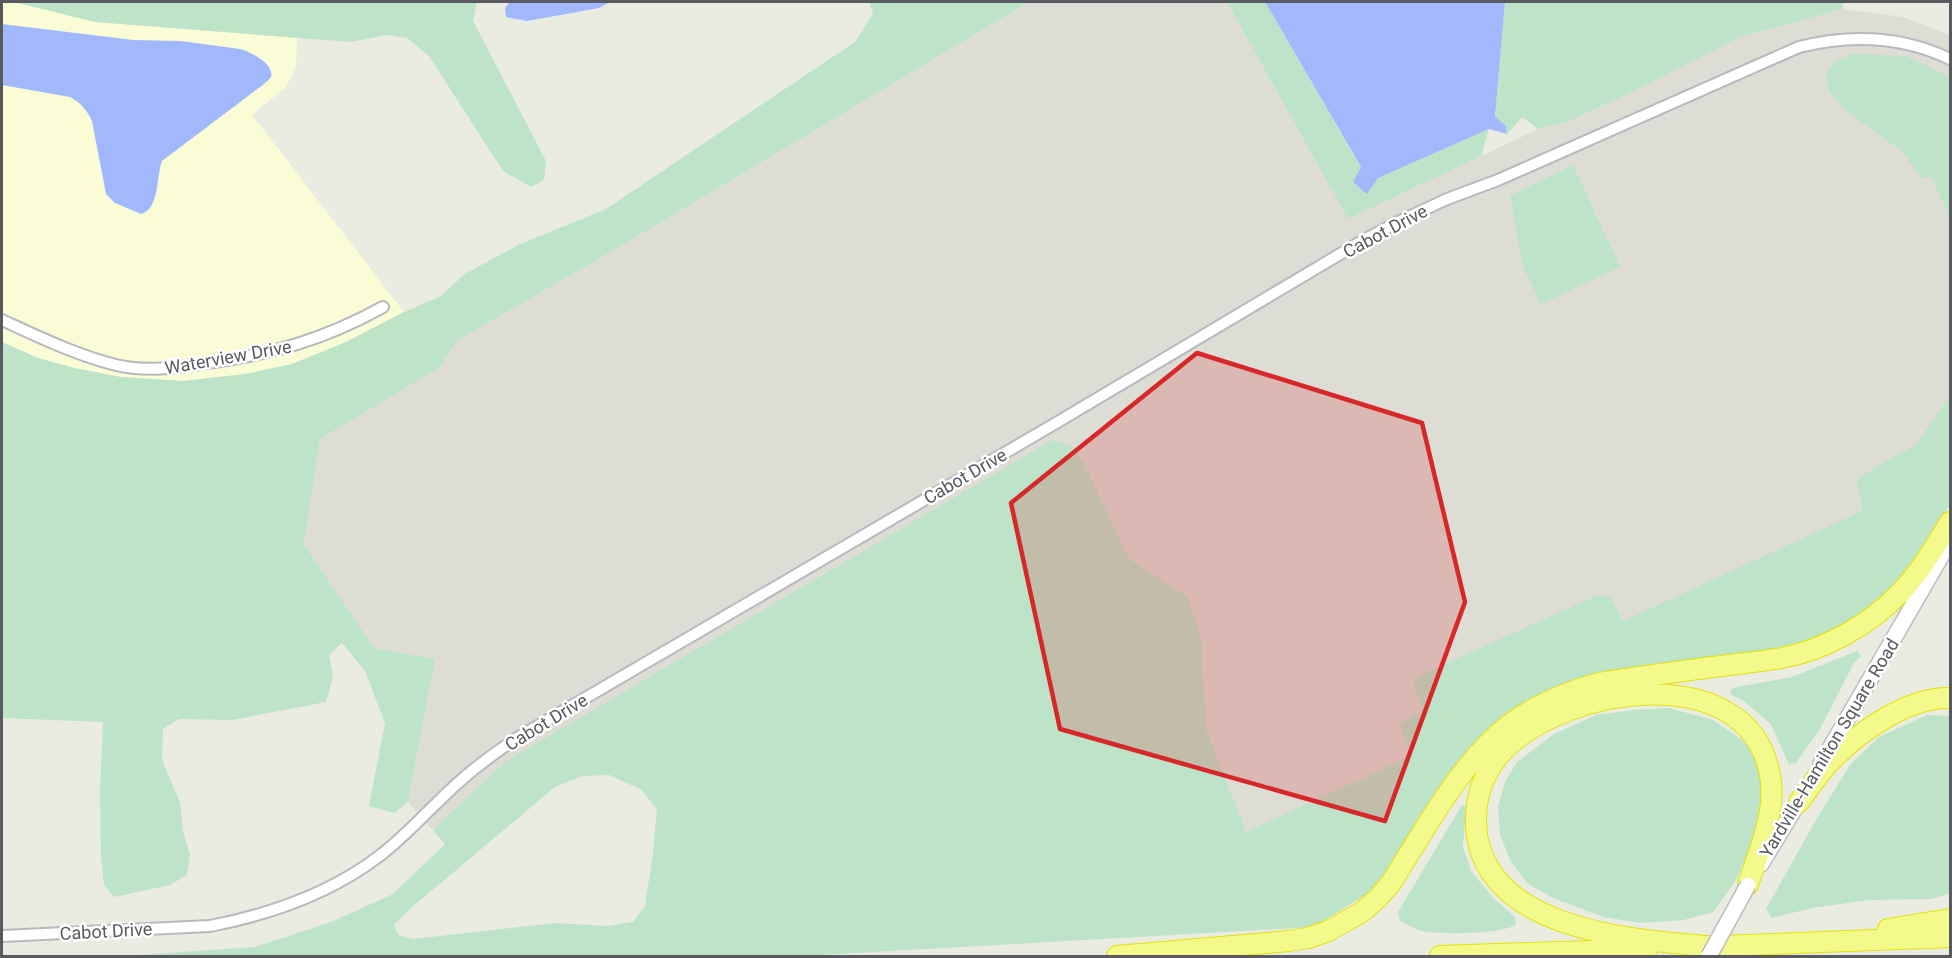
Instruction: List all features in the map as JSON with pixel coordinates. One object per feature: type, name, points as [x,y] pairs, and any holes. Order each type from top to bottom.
[{"type":"highway","points":[[1117,957],[1290,941],[1328,932],[1347,922],[1378,898],[1472,761],[1491,740],[1529,711],[1550,699],[1599,683],[1781,658],[1837,639],[1874,616],[1900,594],[1916,575],[1950,522]]},
{"type":"highway","points":[[1708,951],[1567,923],[1541,913],[1510,893],[1486,863],[1477,831],[1478,797],[1491,766],[1514,741],[1542,724],[1586,704],[1638,695],[1664,695],[1705,701],[1735,717],[1748,730],[1758,743],[1770,773],[1772,806],[1748,885]]},
{"type":"highway","points":[[1799,802],[1829,763],[1867,730],[1919,703],[1950,698]]},
{"type":"highway","points":[[1811,942],[1950,919]]},
{"type":"highway","points":[[1440,957],[1708,951],[1811,942],[1950,937]]},
{"type":"street","name":"Cabot Drive","points":[[2,936],[210,926],[242,920],[297,903],[326,889],[381,855],[415,826],[462,779],[522,735],[1398,222],[1799,47],[1824,41],[1868,39],[1916,46],[1950,59]]},
{"type":"street","name":"Waterview Drive","points":[[2,320],[88,357],[116,365],[154,370],[242,358],[286,349],[333,332],[382,307]]},
{"type":"street","name":"Yardville-Hamilton Square Road","points":[[1708,951],[1799,802],[1950,541]]},
{"type":"highlighted area","points":[[1197,353],[1422,423],[1465,602],[1385,821],[1060,729],[1011,503]]},
{"type":"shaded area","points":[[2,2],[14,2],[95,22],[297,38],[296,68],[285,88],[252,115],[404,312],[346,342],[292,364],[246,374],[183,381],[121,377],[74,368],[38,358],[2,342]]},
{"type":"shaded area","points":[[14,2],[477,2],[473,21],[546,161],[544,180],[531,187],[503,171],[429,56],[407,38],[386,35],[351,42],[95,22]]},
{"type":"shaded area","points":[[869,2],[1029,2],[655,226],[457,341],[439,368],[320,439],[304,544],[374,648],[435,659],[408,802],[394,813],[369,806],[385,723],[365,671],[342,643],[329,655],[333,677],[326,702],[232,720],[179,719],[163,729],[162,760],[180,802],[183,831],[190,855],[187,875],[170,885],[114,897],[104,885],[101,856],[100,791],[103,722],[2,718],[2,342],[38,358],[121,377],[183,381],[245,374],[292,364],[346,342],[439,297],[465,274],[518,245],[606,209],[855,42],[873,13]]},
{"type":"shaded area","points":[[1029,2],[1227,2],[1348,219],[1538,129],[1567,122],[1632,92],[1738,38],[1842,9],[1903,17],[1950,35],[1950,457],[1850,579],[1559,651],[1400,785],[1218,859],[1046,460],[445,844],[408,802],[435,659],[374,648],[304,544],[320,439],[439,368],[457,341],[655,226]]},
{"type":"shaded area","points":[[1227,2],[1265,2],[1361,168],[1367,193],[1378,178],[1489,129],[1481,156],[1348,219]]},
{"type":"shaded area","points":[[1505,2],[1844,2],[1842,9],[1738,38],[1567,122],[1538,129],[1522,117],[1507,134],[1506,126],[1495,116]]},
{"type":"shaded area","points":[[1853,54],[1906,56],[1950,77],[1950,218],[1931,176],[1922,179],[1903,152],[1843,108],[1829,91],[1826,75],[1835,61]]},
{"type":"shaded area","points":[[1573,165],[1620,267],[1541,304],[1523,267],[1510,196]]},
{"type":"shaded area","points":[[1950,395],[1950,504],[1909,570],[1876,608],[1819,637],[1777,648],[1581,680],[1539,695],[1496,723],[1458,762],[1377,888],[1313,927],[805,956],[122,956],[255,947],[331,922],[393,894],[445,844],[433,830],[505,762],[1052,440],[1072,446],[1086,467],[1129,559],[1187,596],[1201,637],[1206,729],[1246,832],[1411,756],[1399,724],[1423,710],[1414,686],[1418,676],[1598,595],[1610,597],[1623,621],[1860,512],[1863,506],[1856,481],[1869,471],[1917,444]],"holes":[[[609,775],[642,790],[657,810],[645,906],[633,922],[607,926],[555,923],[413,939],[398,935],[394,925],[411,908],[555,787],[582,776]]]},
{"type":"shaded area","points":[[1857,651],[1861,656],[1854,663],[1820,729],[1796,763],[1789,764],[1770,723],[1745,702],[1730,694],[1732,688],[1792,677]]},
{"type":"shaded area","points":[[1669,708],[1713,720],[1742,740],[1756,756],[1766,782],[1766,808],[1737,879],[1713,912],[1684,920],[1641,923],[1603,917],[1555,899],[1528,884],[1511,862],[1500,835],[1498,806],[1505,782],[1517,762],[1554,734],[1596,715]]},
{"type":"shaded area","points":[[1927,715],[1950,716],[1950,893],[1932,899],[1870,900],[1812,908],[1772,918],[1766,909],[1850,765],[1879,737]]},
{"type":"shaded area","points":[[1462,805],[1466,807],[1463,847],[1471,871],[1493,898],[1515,917],[1516,925],[1470,933],[1422,931],[1400,921],[1398,912]]},
{"type":"water","points":[[510,2],[610,2],[599,8],[527,21],[506,17],[505,8]]},
{"type":"water","points":[[1265,2],[1505,2],[1495,116],[1506,126],[1507,134],[1489,129],[1378,178],[1367,194],[1353,182],[1361,167]]},
{"type":"water","points":[[2,24],[133,40],[181,41],[240,49],[255,55],[265,63],[269,67],[271,77],[162,161],[154,199],[147,211],[141,214],[115,203],[106,194],[92,121],[80,104],[70,97],[2,85]]}]
